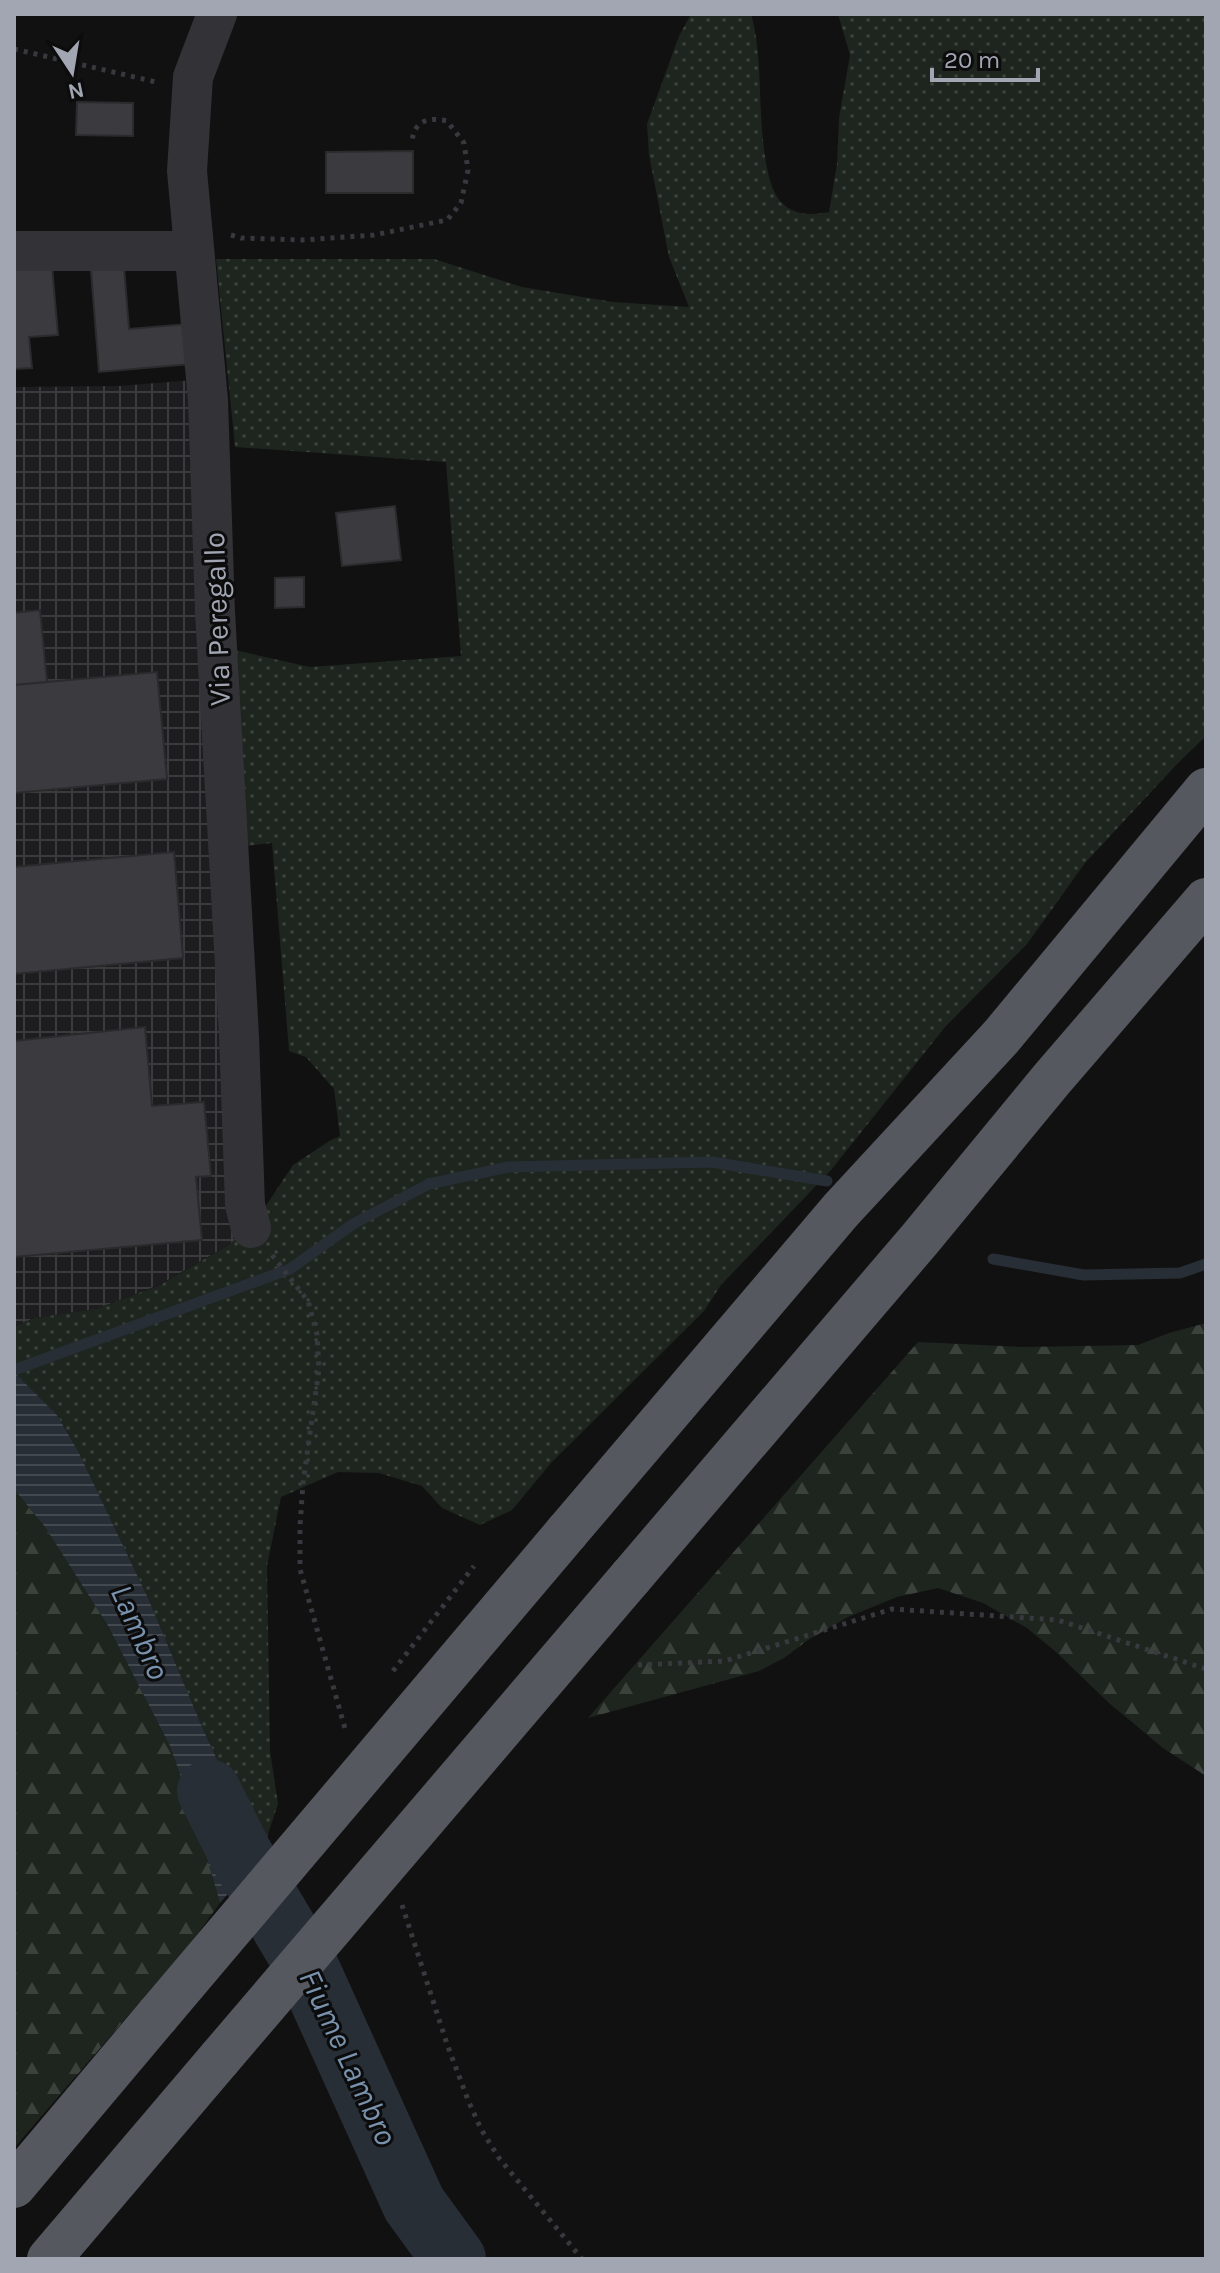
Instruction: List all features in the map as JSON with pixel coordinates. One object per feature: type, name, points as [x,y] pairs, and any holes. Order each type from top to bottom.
[{"type":"highway","points":[[14,2186],[841,1210],[1001,1037],[1206,790]]},
{"type":"highway","points":[[49,2259],[920,1239],[1051,1080],[1206,903]]},
{"type":"street","name":"Via Peregallo","points":[[217,14],[193,77],[187,171],[208,400],[215,612],[239,1036],[245,1205],[259,1238]]},
{"type":"street","points":[[14,251],[192,237]]},
{"type":"path","points":[[14,49],[192,90]]},
{"type":"path","points":[[192,237],[302,240],[374,235],[447,220],[461,203],[468,170],[464,143],[447,121],[434,118],[420,123],[412,142]]},
{"type":"path","points":[[259,1238],[308,1301],[317,1334],[319,1369],[303,1483],[300,1569],[346,1732],[355,1720]]},
{"type":"path","points":[[392,1673],[474,1566]]},
{"type":"path","points":[[638,1665],[725,1661],[892,1609],[1058,1620],[1206,1669]]},
{"type":"path","points":[[407,1921],[447,2044],[481,2129],[499,2158],[582,2259]]},
{"type":"shaded area","points":[[206,379],[251,1228],[227,1246],[159,1285],[96,1309],[34,1318],[14,1327],[14,387],[119,386]]},
{"type":"green space","points":[[691,14],[751,14],[757,46],[762,134],[774,192],[782,203],[793,210],[811,214],[829,212],[837,164],[839,118],[850,55],[838,14],[1206,14],[1206,736],[1085,863],[1027,944],[945,1027],[831,1170],[721,1285],[704,1311],[551,1463],[512,1510],[480,1525],[442,1508],[422,1486],[379,1473],[338,1472],[281,1497],[267,1566],[270,1751],[278,1804],[261,1855],[148,1598],[79,1453],[57,1415],[14,1372],[14,1327],[34,1318],[96,1309],[160,1285],[227,1246],[251,1228],[293,1165],[340,1136],[334,1089],[306,1057],[289,1051],[272,843],[246,846],[230,649],[310,667],[461,656],[446,462],[235,447],[216,259],[434,259],[522,287],[613,302],[689,307],[669,257],[649,155],[647,124],[679,36]]},
{"type":"green space","points":[[1206,1323],[1206,1776],[1163,1748],[1027,1628],[983,1603],[938,1588],[897,1597],[848,1617],[759,1671],[588,1718],[918,1342],[1022,1347],[1138,1345]]},
{"type":"green space","points":[[14,1489],[45,1527],[107,1624],[170,1746],[220,1903],[191,1943],[14,2148]]},
{"type":"water","name":"Lambro","points":[[14,1372],[57,1415],[79,1453],[148,1598],[261,1855],[220,1903],[170,1746],[107,1624],[45,1527],[14,1489]]},
{"type":"building","points":[[77,102],[133,103],[133,136],[76,135]]},
{"type":"building","points":[[413,151],[413,193],[326,193],[326,152]]},
{"type":"building","points":[[51,255],[58,335],[29,337],[32,368],[14,369],[14,258]]},
{"type":"building","points":[[123,255],[129,329],[199,323],[202,363],[99,372],[90,258]]},
{"type":"building","points":[[395,506],[401,560],[342,566],[336,513]]},
{"type":"building","points":[[304,577],[304,607],[275,608],[275,578]]},
{"type":"building","points":[[40,610],[47,682],[14,685],[14,613]]},
{"type":"building","points":[[157,672],[167,779],[14,793],[14,685]]},
{"type":"building","points":[[174,852],[183,958],[14,974],[14,867]]},
{"type":"building","points":[[145,1027],[152,1106],[204,1102],[211,1176],[196,1177],[202,1240],[14,1257],[14,1041]]},
{"type":"waterway","points":[[14,1370],[290,1269],[353,1224],[429,1184],[508,1167],[712,1162],[827,1181]]},
{"type":"waterway","points":[[993,1259],[1084,1275],[1180,1273],[1206,1264]]},
{"type":"waterway","name":"Fiume Lambro","points":[[209,1791],[241,1855],[305,1963],[414,2204],[454,2259]]}]
